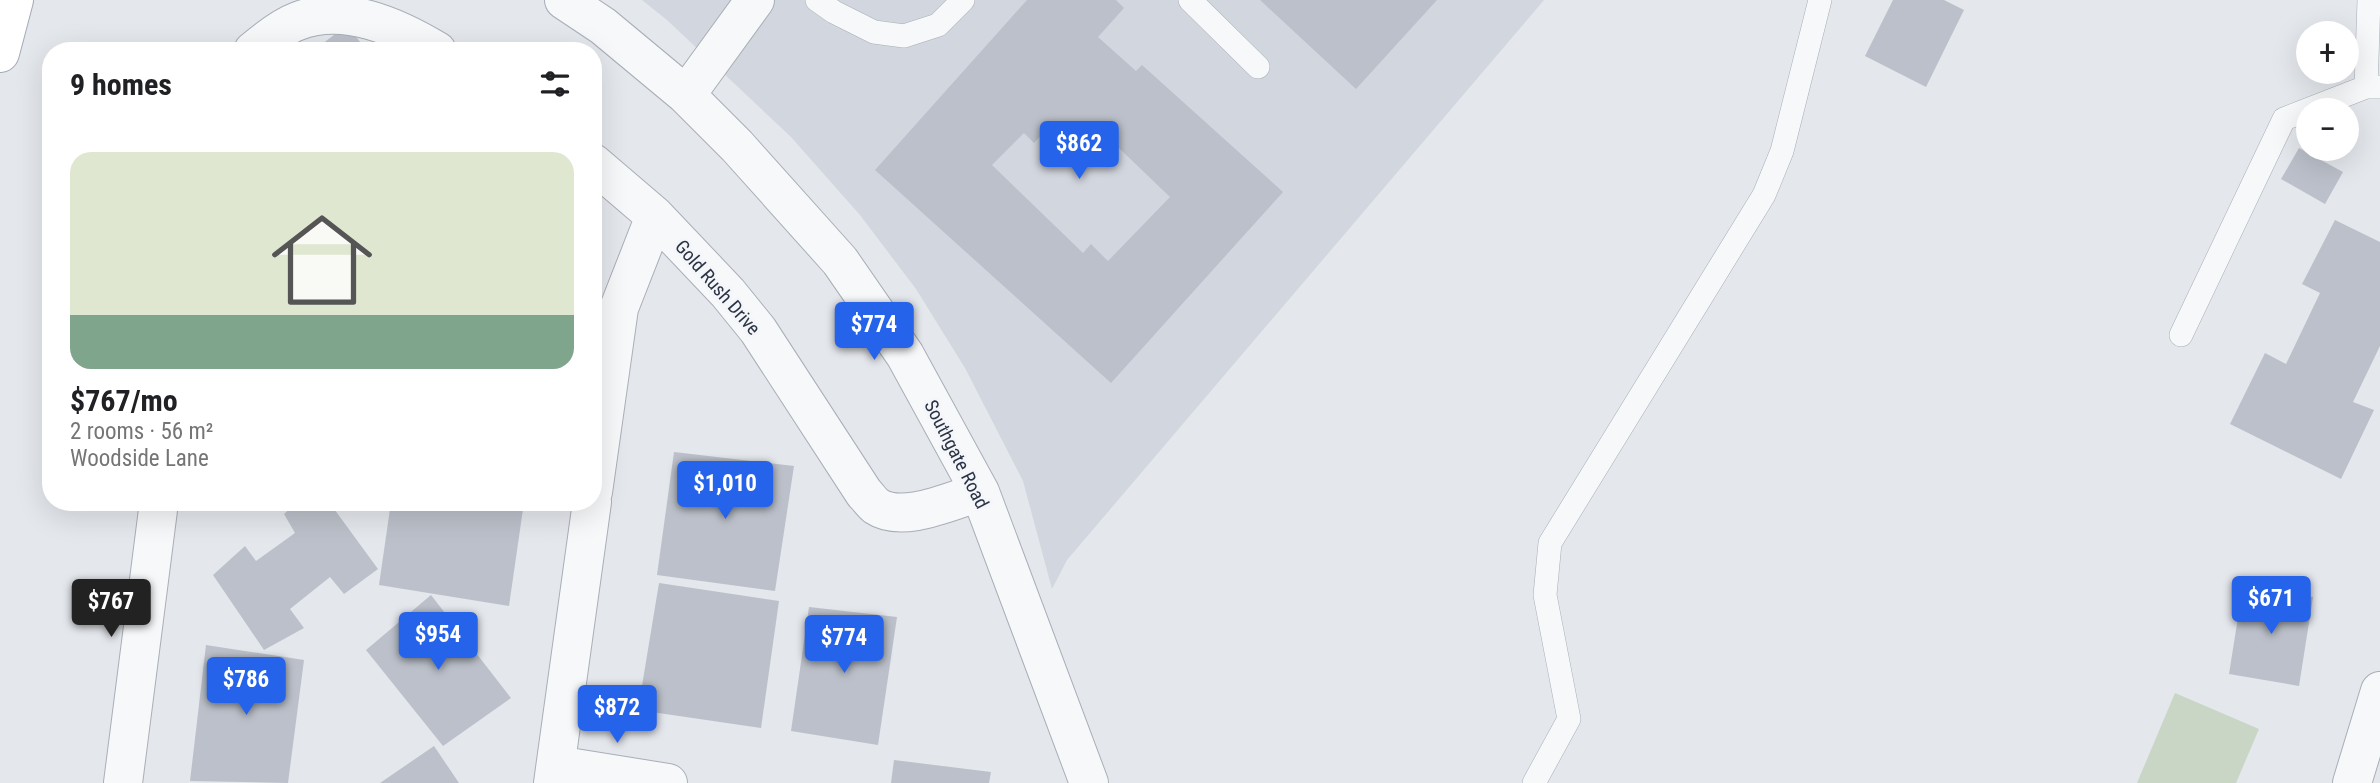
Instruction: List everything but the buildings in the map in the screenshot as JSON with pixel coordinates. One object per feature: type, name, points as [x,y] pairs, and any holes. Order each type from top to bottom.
[{"type":"street","name":"Southgate Road","points":[[564,0],[603,26],[686,94],[780,192],[840,261],[905,355],[980,492],[1089,783]]},
{"type":"street","points":[[686,94],[755,0]]},
{"type":"street","points":[[264,42],[299,20],[330,15],[366,18],[409,34],[422,42]]},
{"type":"street","points":[[602,171],[655,216]]},
{"type":"street","name":"Gold Rush Drive","points":[[602,426],[618,308],[655,216],[728,293],[758,330],[864,494],[877,506],[897,513],[918,511],[980,492]]},
{"type":"street","points":[[122,783],[158,511]]},
{"type":"street","points":[[591,511],[554,774],[668,783]]},
{"type":"street","points":[[2352,783],[2380,691]]},
{"type":"lane","points":[[817,0],[834,12],[874,32],[904,36],[938,25],[963,0]]},
{"type":"lane","points":[[1190,0],[1258,67]]},
{"type":"lane","points":[[1534,783],[1569,719],[1545,595],[1550,543],[1764,195],[1782,151],[1820,0]]},
{"type":"lane","points":[[2181,335],[2284,118],[2373,87],[2370,0]]},
{"type":"shaded area","points":[[642,0],[1544,0],[1067,560],[1052,589],[1023,481],[965,368],[916,289],[860,215],[791,137],[667,20]]},
{"type":"green space","points":[[2175,693],[2259,729],[2236,783],[2137,783]]}]
